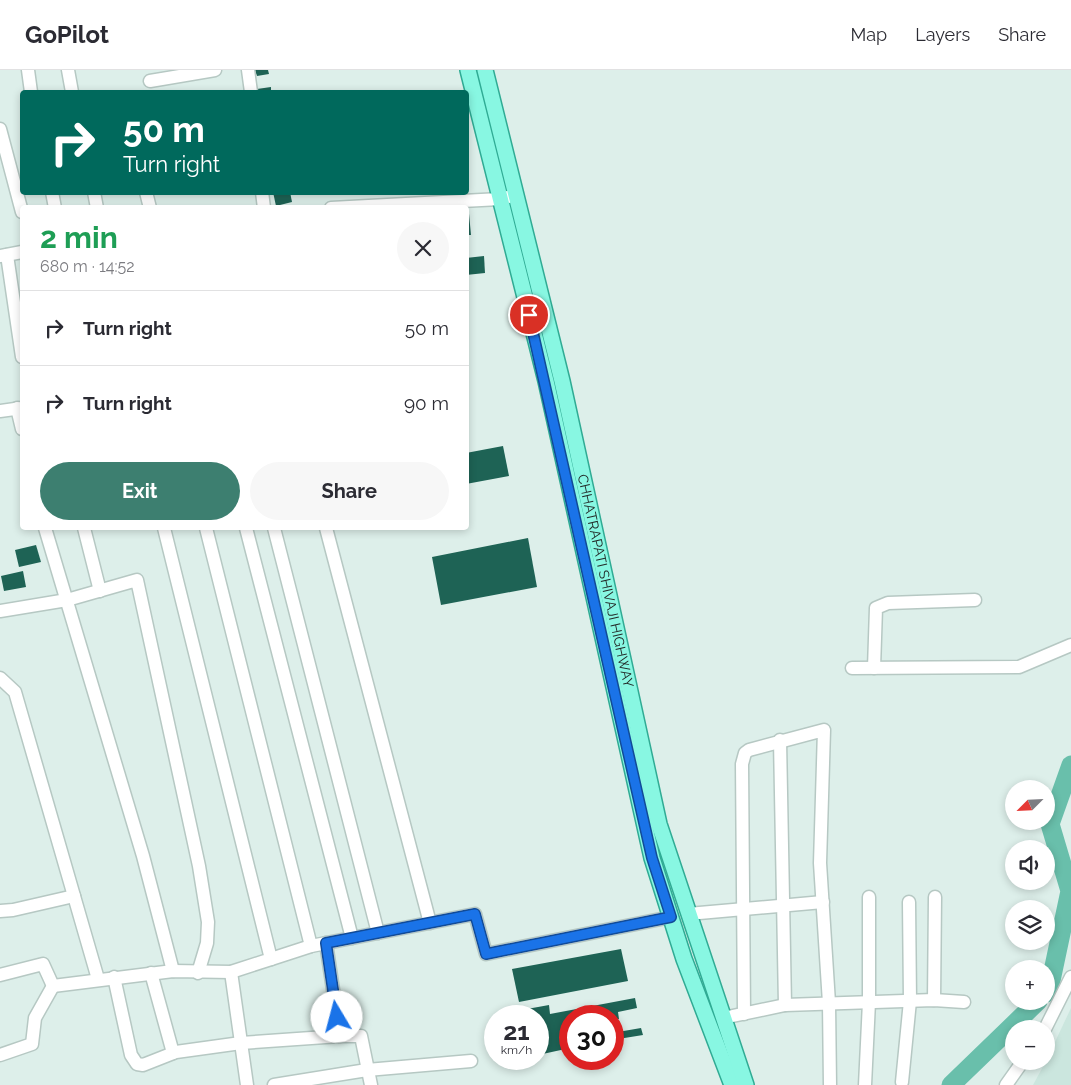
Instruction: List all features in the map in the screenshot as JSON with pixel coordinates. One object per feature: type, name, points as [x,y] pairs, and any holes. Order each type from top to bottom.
[{"type":"main road","name":"CHHATRAPATI SHIVAJI HIGHWAY","points":[[468,70],[546,381],[652,858],[684,959],[732,1085]]},
{"type":"main road","name":"CHHATRAPATI SHIVAJI HIGHWAY","points":[[485,70],[562,381],[659,824],[746,1085]]},
{"type":"street","points":[[28,70],[31,90]]},
{"type":"street","points":[[68,70],[72,90]]},
{"type":"street","points":[[150,81],[171,74],[215,70]]},
{"type":"street","points":[[248,70],[251,90]]},
{"type":"street","points":[[0,129],[20,205]]},
{"type":"street","points":[[387,205],[500,199],[516,195]]},
{"type":"street","points":[[20,252],[4,256],[20,346]]},
{"type":"street","points":[[0,411],[20,408]]},
{"type":"street","points":[[46,530],[143,856],[172,971]]},
{"type":"street","points":[[85,530],[100,591]]},
{"type":"street","points":[[164,530],[271,959]]},
{"type":"street","points":[[207,530],[311,946]]},
{"type":"street","points":[[247,530],[352,938]]},
{"type":"street","points":[[275,530],[378,933]]},
{"type":"street","points":[[327,530],[430,923]]},
{"type":"street","points":[[0,611],[67,600],[137,580],[200,866],[208,922],[207,943],[198,972]]},
{"type":"street","points":[[874,668],[876,608],[888,603],[975,600]]},
{"type":"street","points":[[852,668],[1020,667],[1071,645]]},
{"type":"street","points":[[0,678],[15,692],[98,979]]},
{"type":"street","points":[[744,1014],[742,764],[745,753],[780,740],[824,730],[820,863],[829,1003],[830,1085]]},
{"type":"street","points":[[780,740],[785,1004]]},
{"type":"street","points":[[0,911],[13,910],[74,896]]},
{"type":"street","points":[[865,1085],[869,1002],[870,897]]},
{"type":"street","points":[[934,1000],[935,898]]},
{"type":"street","points":[[688,914],[823,902]]},
{"type":"street","points":[[902,1082],[910,1001],[909,902]]},
{"type":"street","points":[[53,986],[172,971],[231,972],[311,946],[475,914],[486,954],[671,917]]},
{"type":"street","points":[[326,943],[340,1036]]},
{"type":"street","points":[[0,974],[42,964],[53,986]]},
{"type":"street","points":[[231,972],[247,1085]]},
{"type":"street","points":[[150,973],[172,1053]]},
{"type":"street","points":[[114,977],[131,1055],[137,1064],[143,1065],[172,1053],[241,1043],[361,1036],[371,1085]]},
{"type":"street","points":[[1050,1020],[1071,977]]},
{"type":"street","points":[[0,1055],[32,1044],[35,1018],[53,986]]},
{"type":"street","points":[[723,1018],[785,1004],[934,1000],[964,1002]]},
{"type":"street","points":[[274,1085],[367,1070],[471,1061]]},
{"type":"street","points":[[1006,1085],[1017,1070]]},
{"type":"shaded area","points":[[1071,1008],[1071,1085],[1033,1085],[1041,1070],[1055,1070],[1055,1042]]},
{"type":"building","points":[[255,70],[268,70],[269,74],[257,76]]},
{"type":"building","points":[[271,87],[271,90],[257,89]]},
{"type":"building","points":[[274,195],[291,195],[292,202],[276,205]]},
{"type":"building","points":[[469,214],[471,235],[469,235]]},
{"type":"building","points":[[484,256],[485,273],[469,275],[469,258]]},
{"type":"building","points":[[503,446],[509,476],[469,483],[469,452]]},
{"type":"building","points":[[528,538],[537,587],[441,605],[432,557]]},
{"type":"building","points":[[36,545],[41,562],[19,567],[15,550]]},
{"type":"building","points":[[23,571],[26,587],[4,591],[1,576]]},
{"type":"building","points":[[621,949],[628,981],[519,1002],[512,969]]},
{"type":"building","points":[[635,998],[637,1008],[624,1011],[624,1005],[598,1005]]},
{"type":"building","points":[[549,1005],[550,1014],[559,1012],[559,1050],[549,1053]]},
{"type":"building","points":[[641,1028],[643,1035],[624,1038],[624,1031]]},
{"type":"waterway","points":[[1055,962],[1070,891],[1050,824],[1071,765]]},
{"type":"waterway","points":[[951,1085],[1029,1010]]},
{"type":"route","points":[[337,1017],[326,943],[475,914],[486,954],[671,917],[652,858],[546,381],[529,315]]}]
